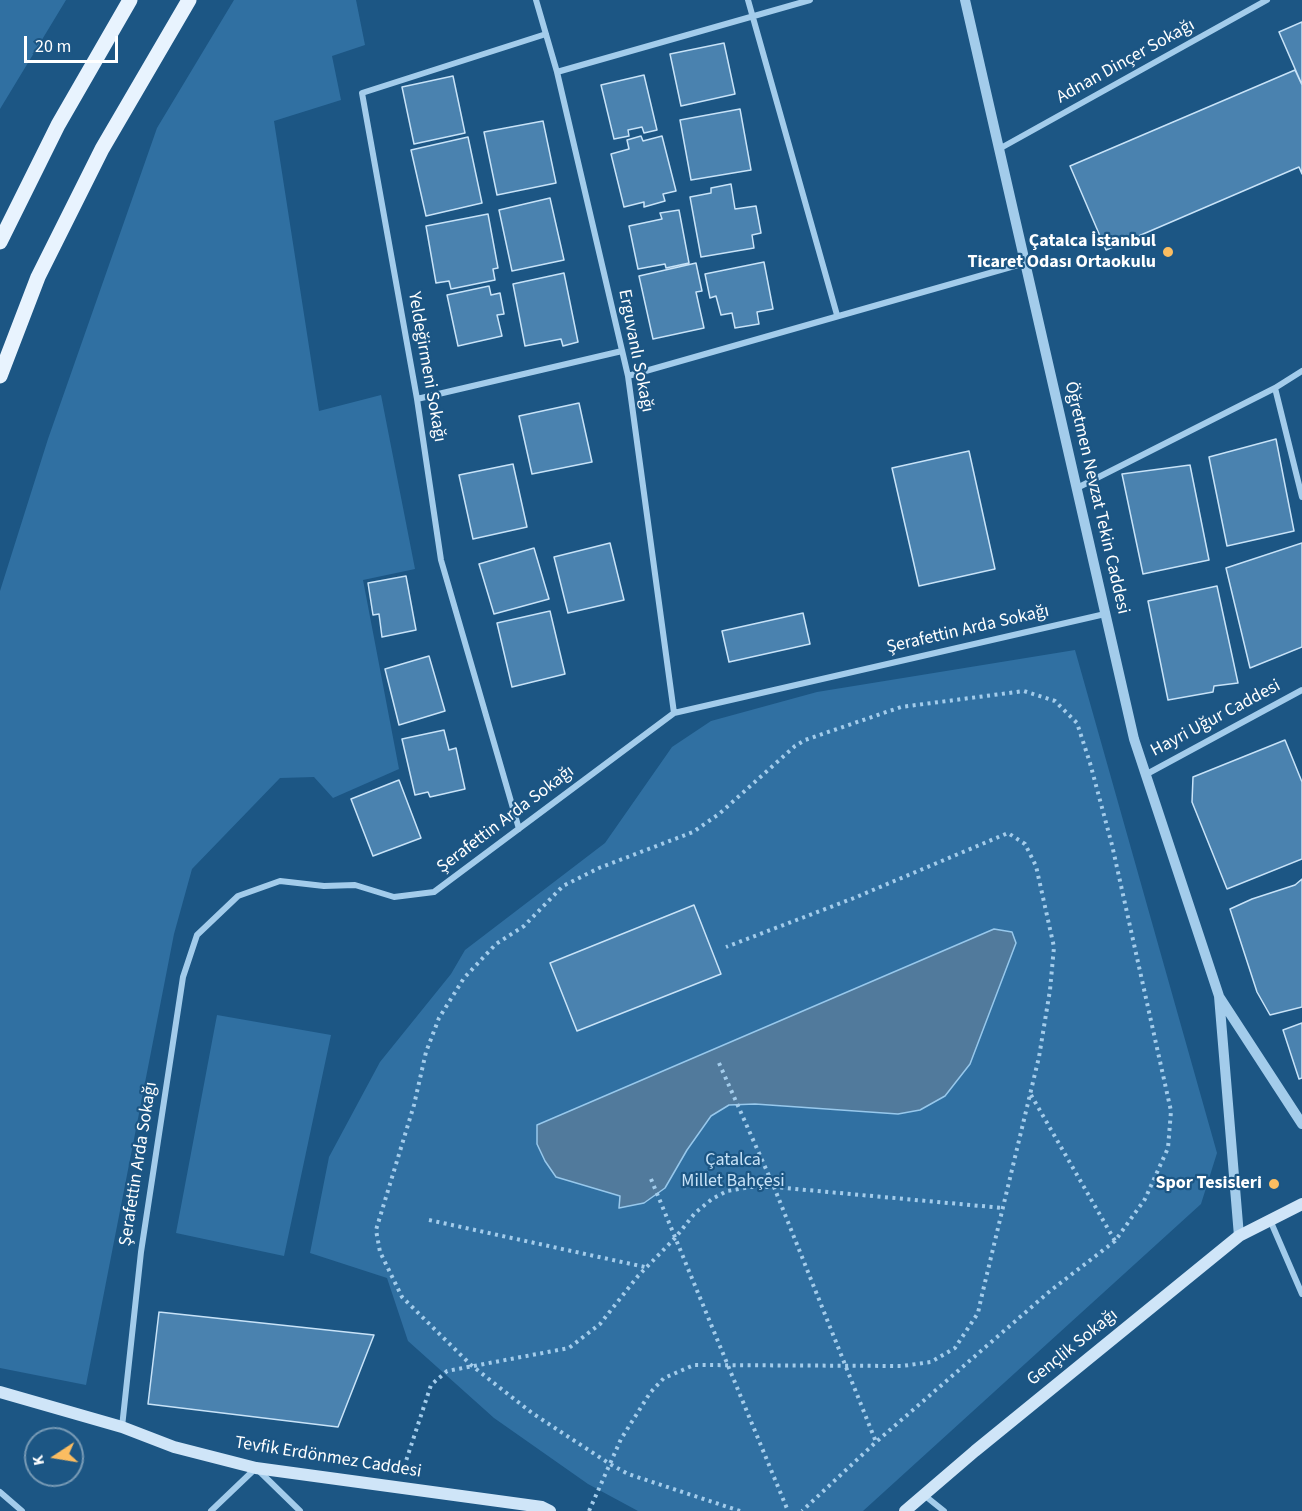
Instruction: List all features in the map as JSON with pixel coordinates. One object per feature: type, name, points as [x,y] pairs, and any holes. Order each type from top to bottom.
[{"type":"main road","points":[[0,242],[58,125],[130,0]]},
{"type":"main road","points":[[0,376],[38,277],[91,170],[189,0]]},
{"type":"main road","name":"Gençlik Sokağı","points":[[905,1511],[1239,1236],[1302,1204]]},
{"type":"main road","name":"Tevfik Erdönmez Caddesi","points":[[0,1392],[122,1427],[174,1446],[256,1468],[542,1507],[550,1511]]},
{"type":"street","name":"Erguvanlı Sokağı","points":[[536,0],[558,72],[628,376],[674,713]]},
{"type":"street","points":[[748,0],[837,315]]},
{"type":"street","points":[[558,72],[810,0]]},
{"type":"street","name":"Öğretmen Nevzat Tekin Caddesi","points":[[965,0],[1134,739],[1219,996]]},
{"type":"street","name":"Adnan Dinçer Sokağı","points":[[999,149],[1267,0]]},
{"type":"street","name":"Yeldeğirmeni Sokağı","points":[[519,829],[441,560],[417,399],[362,93],[546,34]]},
{"type":"street","points":[[628,376],[1025,262]]},
{"type":"street","points":[[417,399],[622,351]]},
{"type":"street","points":[[1077,488],[1275,388],[1302,371]]},
{"type":"street","points":[[1275,388],[1302,497]]},
{"type":"street","name":"Şerafettin Arda Sokağı","points":[[122,1427],[142,1240],[183,977],[197,935],[238,896],[280,881],[355,885],[394,897],[434,892],[674,713],[1105,614]]},
{"type":"street","name":"Hayri Uğur Caddesi","points":[[1145,775],[1302,690]]},
{"type":"street","points":[[1219,996],[1302,1124]]},
{"type":"street","points":[[1219,996],[1239,1236]]},
{"type":"street","points":[[1269,1220],[1302,1294]]},
{"type":"street","points":[[211,1511],[256,1468],[300,1511]]},
{"type":"street","points":[[0,1492],[22,1511]]},
{"type":"street","points":[[924,1495],[944,1511]]},
{"type":"path","points":[[740,1511],[628,1474],[610,1464],[532,1413],[471,1365],[402,1298],[380,1252],[376,1230],[414,1105],[426,1052],[439,1018],[464,978],[496,944],[524,926],[563,886],[599,868],[693,832],[719,814],[795,746],[805,740],[901,707],[1024,691],[1055,701],[1077,723],[1112,845],[1171,1111],[1168,1148],[1144,1199],[1115,1241],[1050,1292],[876,1442],[802,1511]]},
{"type":"path","points":[[589,1511],[621,1439],[650,1393],[664,1378],[694,1365],[902,1366],[931,1362],[955,1348],[978,1313],[1039,1058],[1054,947],[1036,866],[1025,844],[1008,833],[864,894],[726,947]]},
{"type":"path","points":[[719,1063],[774,1187],[876,1442]]},
{"type":"path","points":[[1030,1094],[1115,1241]]},
{"type":"path","points":[[651,1179],[788,1511]]},
{"type":"path","points":[[397,1487],[431,1385],[447,1371],[569,1348],[600,1324],[646,1267],[675,1238],[695,1213],[712,1198],[727,1191],[750,1187],[774,1187],[1003,1208]]},
{"type":"path","points":[[429,1220],[646,1267]]},
{"type":"green space","points":[[0,0],[66,0],[0,109]]},
{"type":"green space","points":[[234,0],[356,0],[365,45],[332,56],[341,100],[274,121],[319,411],[381,395],[415,569],[363,580],[399,769],[333,798],[314,777],[280,778],[192,869],[174,934],[86,1385],[0,1368],[0,591],[48,439],[157,128]]},
{"type":"green space","name":"Çatalca Millet Bahçesi","points":[[1075,650],[1217,1153],[1201,1204],[863,1511],[638,1511],[588,1484],[494,1418],[408,1341],[387,1278],[310,1253],[329,1157],[380,1062],[451,974],[465,950],[605,843],[672,747],[711,721],[817,692]]},
{"type":"green space","points":[[217,1015],[331,1035],[284,1256],[176,1233]]},
{"type":"shaded area","points":[[994,929],[1012,932],[1016,943],[970,1064],[945,1096],[920,1110],[898,1114],[755,1104],[729,1105],[711,1116],[687,1150],[665,1188],[644,1203],[619,1208],[620,1196],[556,1177],[545,1161],[537,1144],[537,1125]]},
{"type":"building","points":[[1302,22],[1302,85],[1279,32]]},
{"type":"building","points":[[724,43],[735,94],[681,106],[670,54]]},
{"type":"building","points":[[1295,70],[1302,85],[1302,174],[1299,167],[1106,250],[1070,166]]},
{"type":"building","points":[[644,75],[657,130],[644,133],[642,127],[628,130],[629,136],[614,139],[601,85]]},
{"type":"building","points":[[453,76],[465,133],[414,144],[402,87]]},
{"type":"building","points":[[740,109],[751,170],[691,180],[680,120]]},
{"type":"building","points":[[543,121],[556,183],[497,195],[484,132]]},
{"type":"building","points":[[641,136],[643,141],[662,136],[676,191],[663,194],[665,201],[644,207],[644,202],[624,207],[611,154],[629,149],[627,140]]},
{"type":"building","points":[[468,137],[482,203],[426,216],[411,150]]},
{"type":"building","points":[[731,184],[735,209],[756,206],[761,233],[752,235],[754,248],[701,257],[690,197],[711,193],[711,188]]},
{"type":"building","points":[[550,198],[564,260],[512,271],[499,210]]},
{"type":"building","points":[[679,210],[689,263],[666,268],[665,264],[638,269],[629,226],[662,219],[660,213]]},
{"type":"building","points":[[488,214],[498,268],[493,269],[495,280],[451,289],[449,281],[436,283],[426,226]]},
{"type":"building","points":[[764,262],[773,309],[757,312],[759,324],[735,328],[732,313],[721,315],[716,296],[710,298],[705,274]]},
{"type":"building","points":[[696,263],[702,291],[696,292],[704,328],[653,339],[639,276]]},
{"type":"building","points":[[564,273],[578,342],[563,346],[561,339],[525,346],[513,284]]},
{"type":"building","points":[[489,286],[491,295],[500,293],[504,314],[497,315],[502,336],[458,346],[447,295]]},
{"type":"building","points":[[579,403],[592,462],[532,474],[519,416]]},
{"type":"building","points":[[1276,439],[1294,531],[1227,546],[1209,457]]},
{"type":"building","points":[[969,451],[995,569],[919,586],[892,468]]},
{"type":"building","points":[[513,464],[527,527],[473,539],[459,475]]},
{"type":"building","points":[[1190,465],[1209,560],[1143,574],[1122,474]]},
{"type":"building","points":[[610,543],[624,600],[568,613],[554,557]]},
{"type":"building","points":[[1302,543],[1302,647],[1250,668],[1226,568]]},
{"type":"building","points":[[534,548],[549,599],[494,614],[479,564]]},
{"type":"building","points":[[406,576],[416,630],[382,637],[379,614],[373,615],[368,583]]},
{"type":"building","points":[[1217,586],[1238,683],[1214,686],[1213,692],[1168,700],[1148,601]]},
{"type":"building","points":[[550,611],[565,674],[512,687],[497,623]]},
{"type":"building","points":[[803,613],[810,644],[729,662],[722,631]]},
{"type":"building","points":[[429,656],[445,711],[399,725],[385,669]]},
{"type":"building","points":[[444,730],[449,750],[456,748],[465,789],[430,797],[428,792],[415,795],[402,739]]},
{"type":"building","points":[[1285,740],[1302,782],[1302,859],[1227,889],[1192,802],[1193,777]]},
{"type":"building","points":[[399,780],[421,838],[373,856],[351,799]]},
{"type":"building","points":[[1302,879],[1302,1007],[1270,1015],[1257,992],[1230,909],[1295,885]]},
{"type":"building","points":[[694,905],[721,974],[577,1031],[550,963]]},
{"type":"building","points":[[1302,1023],[1302,1078],[1299,1079],[1283,1030]]},
{"type":"building","points":[[159,1312],[374,1335],[338,1427],[148,1404]]},
{"type":"place","name":"Çatalca İstanbul Ticaret Odası Ortaokulu","points":[[1168,252]]},
{"type":"place","name":"Spor Tesisleri","points":[[1274,1184]]}]
